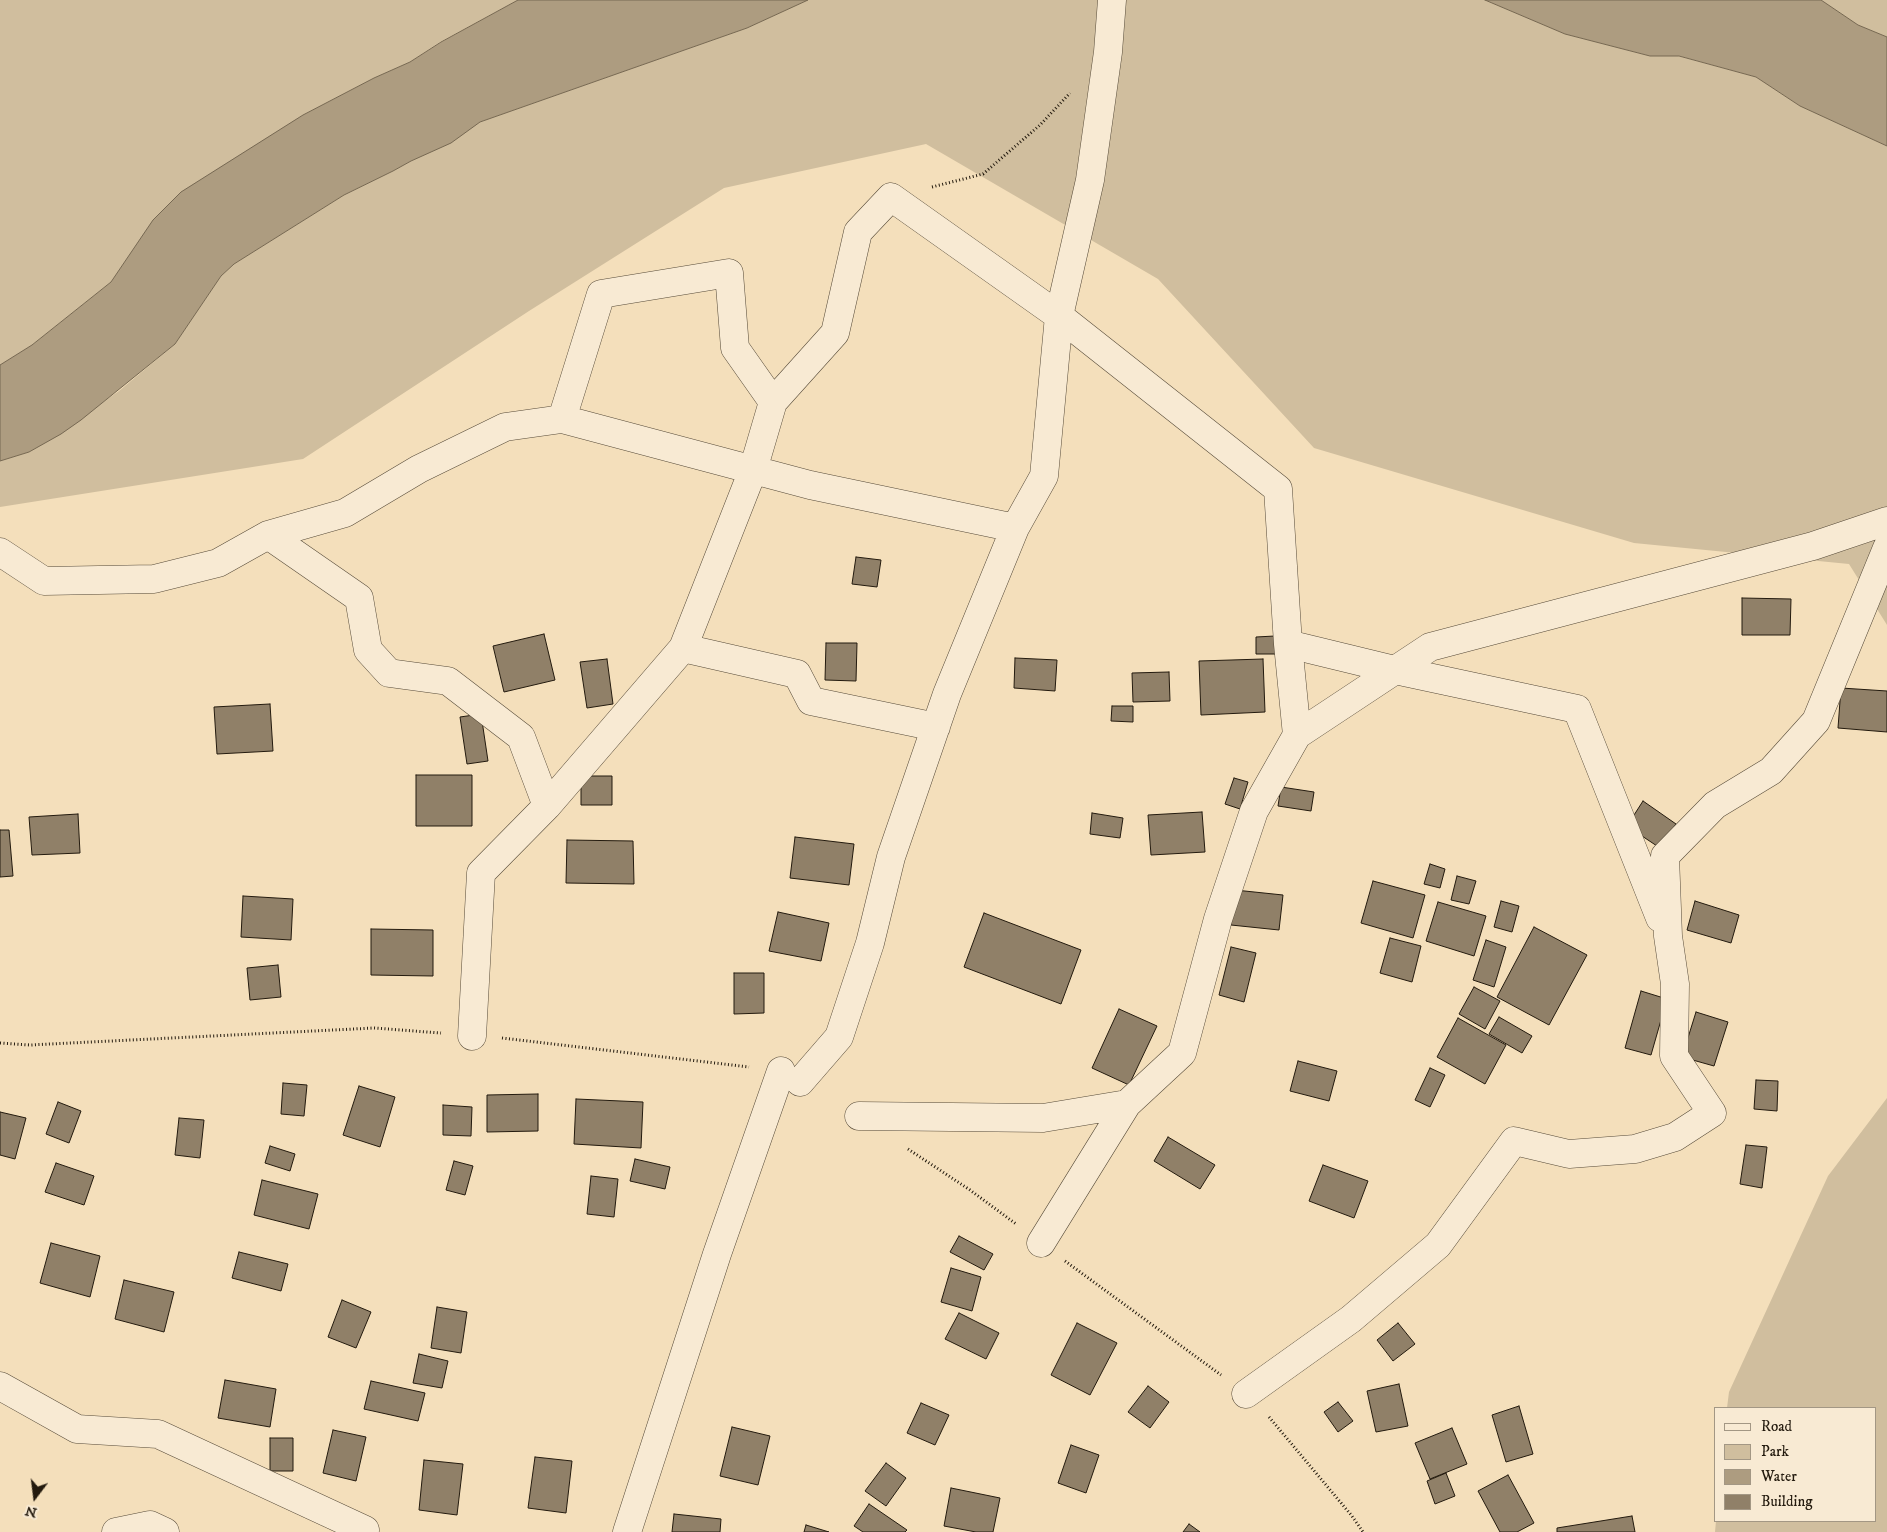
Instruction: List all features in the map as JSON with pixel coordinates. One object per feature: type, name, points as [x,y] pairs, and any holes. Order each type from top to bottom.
[{"type":"street","points":[[627,1532],[717,1254],[791,1076],[838,1037],[870,943],[891,857],[947,694],[1015,528],[1044,476],[1059,316],[1090,180],[1108,52],[1112,0]]},
{"type":"street","points":[[472,1036],[481,873],[547,806],[683,648],[752,470],[773,402],[835,333],[858,232],[892,197],[1059,316],[1278,489],[1288,644],[1297,735]]},
{"type":"street","points":[[562,419],[601,294],[728,273],[735,348],[773,402]]},
{"type":"street","points":[[0,552],[44,580],[154,579],[218,563],[268,535],[345,513],[419,470],[504,427],[562,419],[810,485],[1015,528]]},
{"type":"street","points":[[1042,1243],[1127,1104],[1182,1054],[1218,919],[1254,811],[1297,735],[1430,646],[1813,546],[1887,521]]},
{"type":"street","points":[[268,535],[360,598],[368,650],[390,673],[448,681],[521,737],[547,806]]},
{"type":"street","points":[[1246,1394],[1351,1319],[1438,1245],[1514,1141],[1569,1154],[1634,1149],[1675,1137],[1712,1113],[1674,1056],[1675,984],[1668,936],[1665,856],[1715,805],[1771,771],[1816,721],[1887,548]]},
{"type":"street","points":[[1288,644],[1395,670],[1577,709],[1668,936]]},
{"type":"street","points":[[683,648],[797,674],[810,701],[936,727]]},
{"type":"street","points":[[860,1116],[1043,1118],[1127,1104]]},
{"type":"street","points":[[0,1386],[77,1429],[158,1434],[361,1531]]},
{"type":"street","points":[[116,1532],[150,1525],[165,1532]]},
{"type":"path","points":[[892,197],[983,174],[1040,125],[1074,89]]},
{"type":"green space","points":[[0,0],[518,0],[440,42],[410,62],[374,78],[303,115],[143,236],[111,282],[32,345],[0,365]]},
{"type":"green space","points":[[808,0],[1485,0],[1565,34],[1650,56],[1678,56],[1756,77],[1800,106],[1887,146],[1887,625],[1849,564],[1634,543],[1314,448],[1158,279],[926,144],[724,188],[529,311],[303,459],[0,507],[0,461],[29,452],[119,391],[175,344],[221,276],[234,264],[344,195],[393,171],[480,122],[747,28]]},
{"type":"green space","points":[[1821,0],[1887,0],[1887,37],[1858,25]]},
{"type":"green space","points":[[1887,1098],[1887,1532],[1715,1532],[1716,1522],[1877,1522],[1877,1407],[1727,1407],[1729,1392],[1828,1176]]},
{"type":"water","points":[[518,0],[808,0],[747,28],[480,122],[451,143],[344,195],[234,264],[221,276],[175,344],[81,420],[29,452],[0,461],[0,365],[32,345],[111,282],[153,220],[181,192],[303,115],[374,78],[410,62],[441,42]]},
{"type":"water","points":[[1485,0],[1821,0],[1858,25],[1887,37],[1887,146],[1800,106],[1756,77],[1679,56],[1650,56],[1565,34]]},
{"type":"building","points":[[856,557],[881,560],[877,587],[852,584]]},
{"type":"building","points":[[1742,598],[1791,599],[1790,635],[1742,635]]},
{"type":"building","points":[[544,634],[555,680],[504,692],[493,646]]},
{"type":"building","points":[[1275,636],[1276,654],[1256,654],[1256,637]]},
{"type":"building","points":[[826,643],[857,643],[856,681],[825,680]]},
{"type":"building","points":[[1015,658],[1057,660],[1055,691],[1014,688]]},
{"type":"building","points":[[607,659],[613,704],[587,708],[580,662]]},
{"type":"building","points":[[1263,659],[1265,712],[1201,715],[1199,661]]},
{"type":"building","points":[[1169,672],[1170,701],[1133,702],[1132,673]]},
{"type":"building","points":[[1841,688],[1887,691],[1887,732],[1838,728]]},
{"type":"building","points":[[270,704],[273,751],[217,754],[214,707]]},
{"type":"building","points":[[1112,706],[1133,706],[1133,722],[1111,721]]},
{"type":"building","points":[[481,714],[488,761],[467,764],[460,717]]},
{"type":"building","points":[[416,775],[472,775],[472,826],[416,826]]},
{"type":"building","points":[[581,776],[612,776],[612,805],[581,805]]},
{"type":"building","points":[[1234,778],[1248,782],[1240,809],[1225,804]]},
{"type":"building","points":[[1281,787],[1314,792],[1311,811],[1278,806]]},
{"type":"building","points":[[1643,801],[1676,824],[1660,848],[1627,826]]},
{"type":"building","points":[[1202,812],[1205,852],[1151,855],[1148,815]]},
{"type":"building","points":[[1092,813],[1123,818],[1120,838],[1090,834]]},
{"type":"building","points":[[78,814],[80,853],[32,855],[29,817]]},
{"type":"building","points":[[0,830],[9,830],[13,876],[0,877]]},
{"type":"building","points":[[795,837],[854,844],[849,885],[790,878]]},
{"type":"building","points":[[567,840],[633,841],[634,884],[566,883]]},
{"type":"building","points":[[1430,864],[1445,869],[1440,888],[1424,884]]},
{"type":"building","points":[[1457,876],[1476,881],[1469,904],[1451,900]]},
{"type":"building","points":[[1373,881],[1425,895],[1413,938],[1361,923]]},
{"type":"building","points":[[1235,890],[1283,895],[1279,930],[1231,925]]},
{"type":"building","points":[[243,896],[293,899],[291,940],[241,937]]},
{"type":"building","points":[[1501,901],[1519,906],[1512,932],[1494,927]]},
{"type":"building","points":[[1695,901],[1739,915],[1731,943],[1687,930]]},
{"type":"building","points":[[1438,902],[1486,916],[1474,956],[1426,941]]},
{"type":"building","points":[[778,912],[829,923],[821,961],[769,951]]},
{"type":"building","points":[[984,913],[1081,950],[1061,1004],[964,967]]},
{"type":"building","points":[[1534,927],[1587,955],[1549,1025],[1497,997]]},
{"type":"building","points":[[371,929],[433,930],[433,976],[371,975]]},
{"type":"building","points":[[1390,938],[1421,946],[1412,982],[1380,973]]},
{"type":"building","points":[[1486,940],[1506,947],[1494,987],[1473,980]]},
{"type":"building","points":[[1231,947],[1256,953],[1244,1002],[1219,995]]},
{"type":"building","points":[[278,965],[281,997],[250,1000],[247,968]]},
{"type":"building","points":[[734,973],[764,973],[764,1013],[734,1014]]},
{"type":"building","points":[[1474,987],[1500,1001],[1485,1029],[1459,1014]]},
{"type":"building","points":[[1641,991],[1667,999],[1651,1055],[1625,1048]]},
{"type":"building","points":[[1119,1009],[1157,1026],[1129,1085],[1092,1068]]},
{"type":"building","points":[[1696,1012],[1728,1022],[1714,1066],[1682,1057]]},
{"type":"building","points":[[1499,1017],[1532,1036],[1522,1053],[1489,1034]]},
{"type":"building","points":[[1458,1018],[1506,1045],[1485,1084],[1437,1057]]},
{"type":"building","points":[[1298,1061],[1337,1071],[1329,1101],[1290,1091]]},
{"type":"building","points":[[1430,1068],[1445,1075],[1430,1107],[1415,1100]]},
{"type":"building","points":[[1756,1080],[1778,1081],[1777,1111],[1754,1109]]},
{"type":"building","points":[[283,1083],[307,1085],[304,1116],[281,1114]]},
{"type":"building","points":[[359,1086],[395,1097],[380,1147],[343,1135]]},
{"type":"building","points":[[538,1094],[538,1131],[487,1132],[487,1095]]},
{"type":"building","points":[[576,1099],[643,1102],[641,1148],[574,1144]]},
{"type":"building","points":[[58,1102],[81,1111],[69,1143],[46,1134]]},
{"type":"building","points":[[443,1105],[472,1107],[471,1136],[443,1135]]},
{"type":"building","points":[[0,1112],[26,1118],[15,1159],[0,1155]]},
{"type":"building","points":[[179,1118],[204,1120],[200,1158],[175,1155]]},
{"type":"building","points":[[1168,1137],[1215,1165],[1200,1189],[1154,1161]]},
{"type":"building","points":[[1746,1145],[1767,1147],[1762,1188],[1740,1184]]},
{"type":"building","points":[[270,1146],[295,1154],[290,1171],[265,1163]]},
{"type":"building","points":[[635,1159],[670,1167],[665,1189],[630,1181]]},
{"type":"building","points":[[454,1161],[473,1166],[465,1195],[446,1190]]},
{"type":"building","points":[[56,1163],[94,1176],[84,1205],[45,1192]]},
{"type":"building","points":[[1323,1165],[1368,1181],[1354,1218],[1309,1201]]},
{"type":"building","points":[[591,1176],[618,1179],[614,1217],[587,1214]]},
{"type":"building","points":[[262,1180],[318,1194],[309,1229],[254,1215]]},
{"type":"building","points":[[959,1236],[993,1254],[984,1270],[950,1252]]},
{"type":"building","points":[[51,1243],[100,1256],[90,1297],[40,1283]]},
{"type":"building","points":[[239,1252],[288,1264],[281,1291],[232,1278]]},
{"type":"building","points":[[951,1268],[981,1277],[972,1311],[941,1302]]},
{"type":"building","points":[[124,1280],[174,1292],[164,1332],[115,1319]]},
{"type":"building","points":[[342,1300],[371,1312],[356,1348],[328,1337]]},
{"type":"building","points":[[437,1307],[467,1312],[461,1353],[431,1348]]},
{"type":"building","points":[[959,1313],[999,1333],[986,1359],[945,1339]]},
{"type":"building","points":[[1077,1323],[1117,1343],[1090,1395],[1051,1375]]},
{"type":"building","points":[[1398,1323],[1415,1344],[1393,1361],[1377,1340]]},
{"type":"building","points":[[419,1354],[448,1361],[442,1388],[413,1383]]},
{"type":"building","points":[[225,1380],[276,1389],[270,1427],[218,1418]]},
{"type":"building","points":[[371,1381],[425,1393],[418,1421],[364,1409]]},
{"type":"building","points":[[1399,1384],[1408,1426],[1376,1432],[1367,1391]]},
{"type":"building","points":[[1148,1386],[1169,1402],[1150,1428],[1128,1412]]},
{"type":"building","points":[[1338,1402],[1353,1421],[1338,1432],[1324,1412]]},
{"type":"building","points":[[921,1403],[949,1415],[935,1445],[907,1433]]},
{"type":"building","points":[[1519,1406],[1533,1454],[1506,1462],[1492,1415]]},
{"type":"building","points":[[732,1427],[770,1436],[758,1485],[720,1476]]},
{"type":"building","points":[[1452,1428],[1467,1464],[1430,1479],[1415,1443]]},
{"type":"building","points":[[333,1430],[366,1437],[356,1481],[323,1473]]},
{"type":"building","points":[[270,1438],[293,1438],[293,1471],[270,1471]]},
{"type":"building","points":[[1071,1445],[1099,1455],[1086,1493],[1058,1483]]},
{"type":"building","points":[[535,1457],[572,1461],[566,1513],[528,1508]]},
{"type":"building","points":[[424,1460],[463,1464],[457,1515],[419,1510]]},
{"type":"building","points":[[886,1463],[906,1478],[886,1506],[865,1491]]},
{"type":"building","points":[[1446,1473],[1455,1496],[1435,1504],[1427,1481]]},
{"type":"building","points":[[1508,1475],[1534,1523],[1517,1532],[1500,1532],[1478,1491]]},
{"type":"building","points":[[951,1488],[1000,1498],[993,1532],[976,1532],[944,1526]]},
{"type":"building","points":[[869,1504],[907,1530],[905,1532],[863,1532],[854,1526]]},
{"type":"building","points":[[674,1514],[721,1519],[720,1532],[672,1532]]},
{"type":"building","points":[[1632,1516],[1635,1532],[1557,1532],[1557,1528]]},
{"type":"building","points":[[1189,1524],[1200,1532],[1183,1532]]},
{"type":"building","points":[[806,1525],[829,1532],[804,1532]]}]
